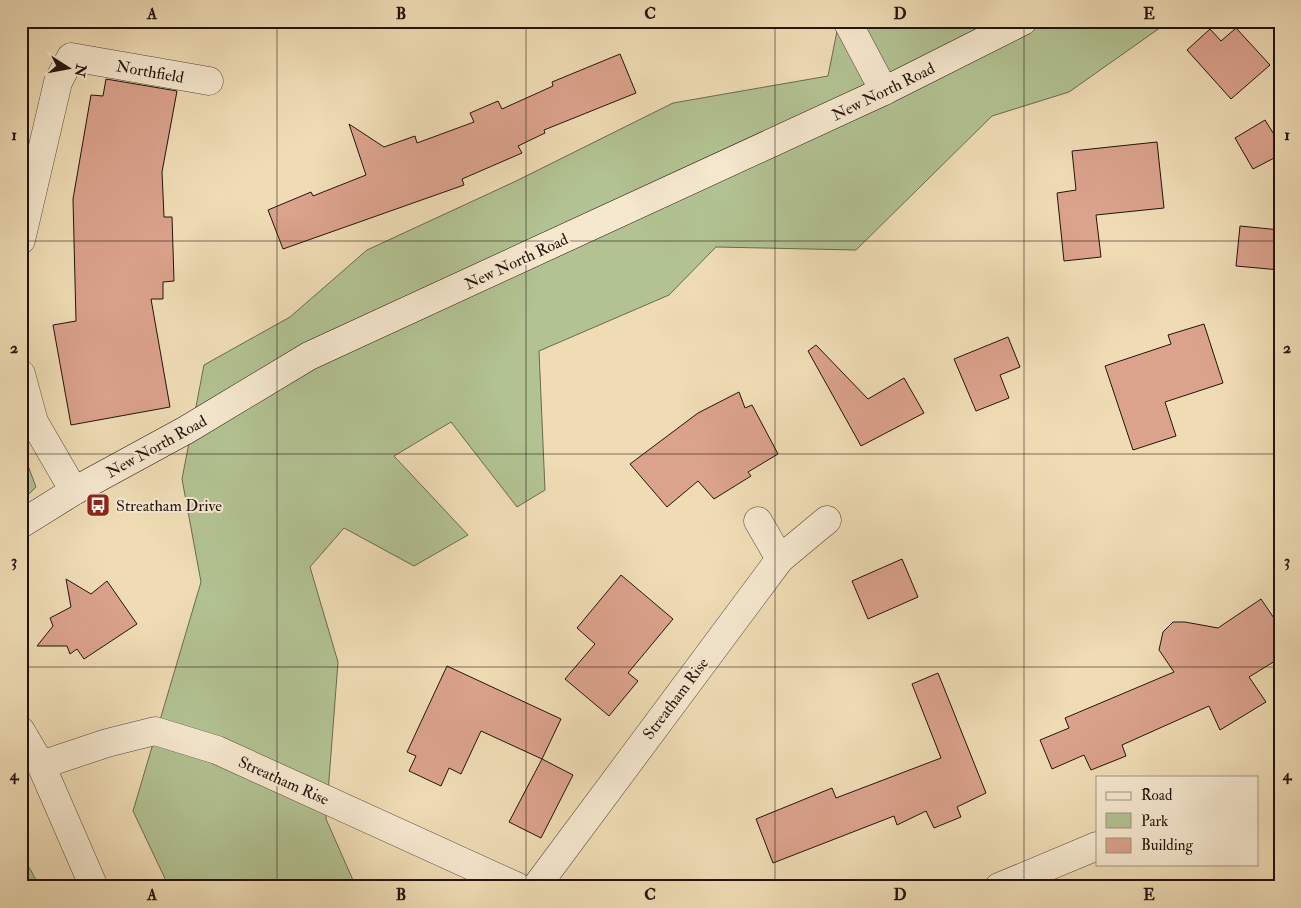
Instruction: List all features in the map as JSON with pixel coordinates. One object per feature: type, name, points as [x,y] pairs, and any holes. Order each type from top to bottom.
[{"type":"street","points":[[847,21],[884,91]]},
{"type":"street","name":"New North Road","points":[[21,524],[74,491],[186,430],[309,356],[884,91],[1023,21]]},
{"type":"street","name":"Northfield","points":[[21,240],[58,82],[72,57],[209,81]]},
{"type":"street","points":[[21,374],[34,422],[74,491]]},
{"type":"street","name":"Streatham Rise","points":[[536,887],[780,559],[827,520]]},
{"type":"street","points":[[758,521],[780,559]]},
{"type":"street","points":[[21,731],[40,764],[94,887]]},
{"type":"street","name":"Streatham Rise","points":[[40,764],[107,743],[155,731],[217,750],[518,887]]},
{"type":"street","points":[[999,887],[1096,846]]},
{"type":"green space","points":[[839,21],[1151,21],[1164,25],[1069,92],[992,116],[856,250],[716,247],[669,295],[539,351],[545,490],[517,507],[451,422],[394,456],[468,535],[414,566],[344,528],[310,567],[338,662],[326,819],[356,887],[169,887],[133,811],[201,582],[182,479],[204,365],[290,317],[367,250],[514,182],[673,103],[828,76]]},
{"type":"green space","points":[[21,447],[36,487],[21,502]]},
{"type":"green space","points":[[21,853],[40,887],[21,887]]},
{"type":"building","points":[[1236,28],[1270,65],[1231,99],[1187,50],[1210,29],[1221,41]]},
{"type":"building","points":[[620,54],[636,93],[544,130],[545,133],[518,146],[522,153],[462,179],[464,185],[283,249],[268,210],[311,192],[313,196],[366,175],[349,124],[384,147],[415,136],[417,143],[474,122],[470,113],[498,101],[502,109],[553,86],[552,82]]},
{"type":"building","points":[[106,79],[177,91],[162,172],[164,217],[172,217],[174,281],[163,282],[163,299],[151,299],[170,407],[71,425],[53,325],[76,321],[73,199],[91,95],[103,96]]},
{"type":"building","points":[[1265,120],[1280,144],[1280,155],[1253,169],[1235,138]]},
{"type":"building","points":[[1157,142],[1164,208],[1096,215],[1101,257],[1064,261],[1057,193],[1076,190],[1072,151]]},
{"type":"building","points":[[1240,226],[1280,230],[1280,270],[1236,266]]},
{"type":"building","points":[[1204,324],[1223,383],[1165,402],[1176,436],[1133,450],[1105,366],[1171,344],[1168,335]]},
{"type":"building","points":[[1008,337],[1020,367],[1000,375],[1009,398],[976,411],[954,359]]},
{"type":"building","points":[[816,345],[868,399],[904,378],[924,413],[861,446],[808,351]]},
{"type":"building","points":[[739,392],[745,408],[752,405],[778,454],[748,472],[751,476],[714,499],[698,481],[667,507],[630,464],[698,413]]},
{"type":"building","points":[[902,559],[918,597],[868,619],[852,581]]},
{"type":"building","points":[[621,575],[673,619],[628,673],[638,681],[609,716],[565,679],[595,644],[577,628]]},
{"type":"building","points":[[66,579],[91,594],[107,581],[137,624],[84,659],[77,649],[70,654],[67,646],[37,646],[53,626],[50,618],[71,607]]},
{"type":"building","points":[[1261,599],[1280,627],[1280,658],[1249,677],[1266,702],[1220,730],[1209,706],[1122,745],[1126,756],[1091,770],[1084,755],[1052,769],[1040,740],[1069,728],[1065,718],[1174,672],[1159,650],[1163,632],[1173,622],[1185,622],[1218,628]]},
{"type":"building","points":[[447,666],[561,719],[542,759],[481,731],[461,774],[449,768],[441,786],[409,771],[416,756],[407,752]]},
{"type":"building","points":[[938,673],[986,793],[957,807],[961,817],[934,828],[926,811],[897,825],[894,816],[773,863],[756,819],[832,788],[836,798],[941,758],[912,684]]},
{"type":"building","points":[[542,759],[573,775],[541,838],[509,822]]},
{"type":"place","name":"Streatham Drive","points":[[98,505]]}]
